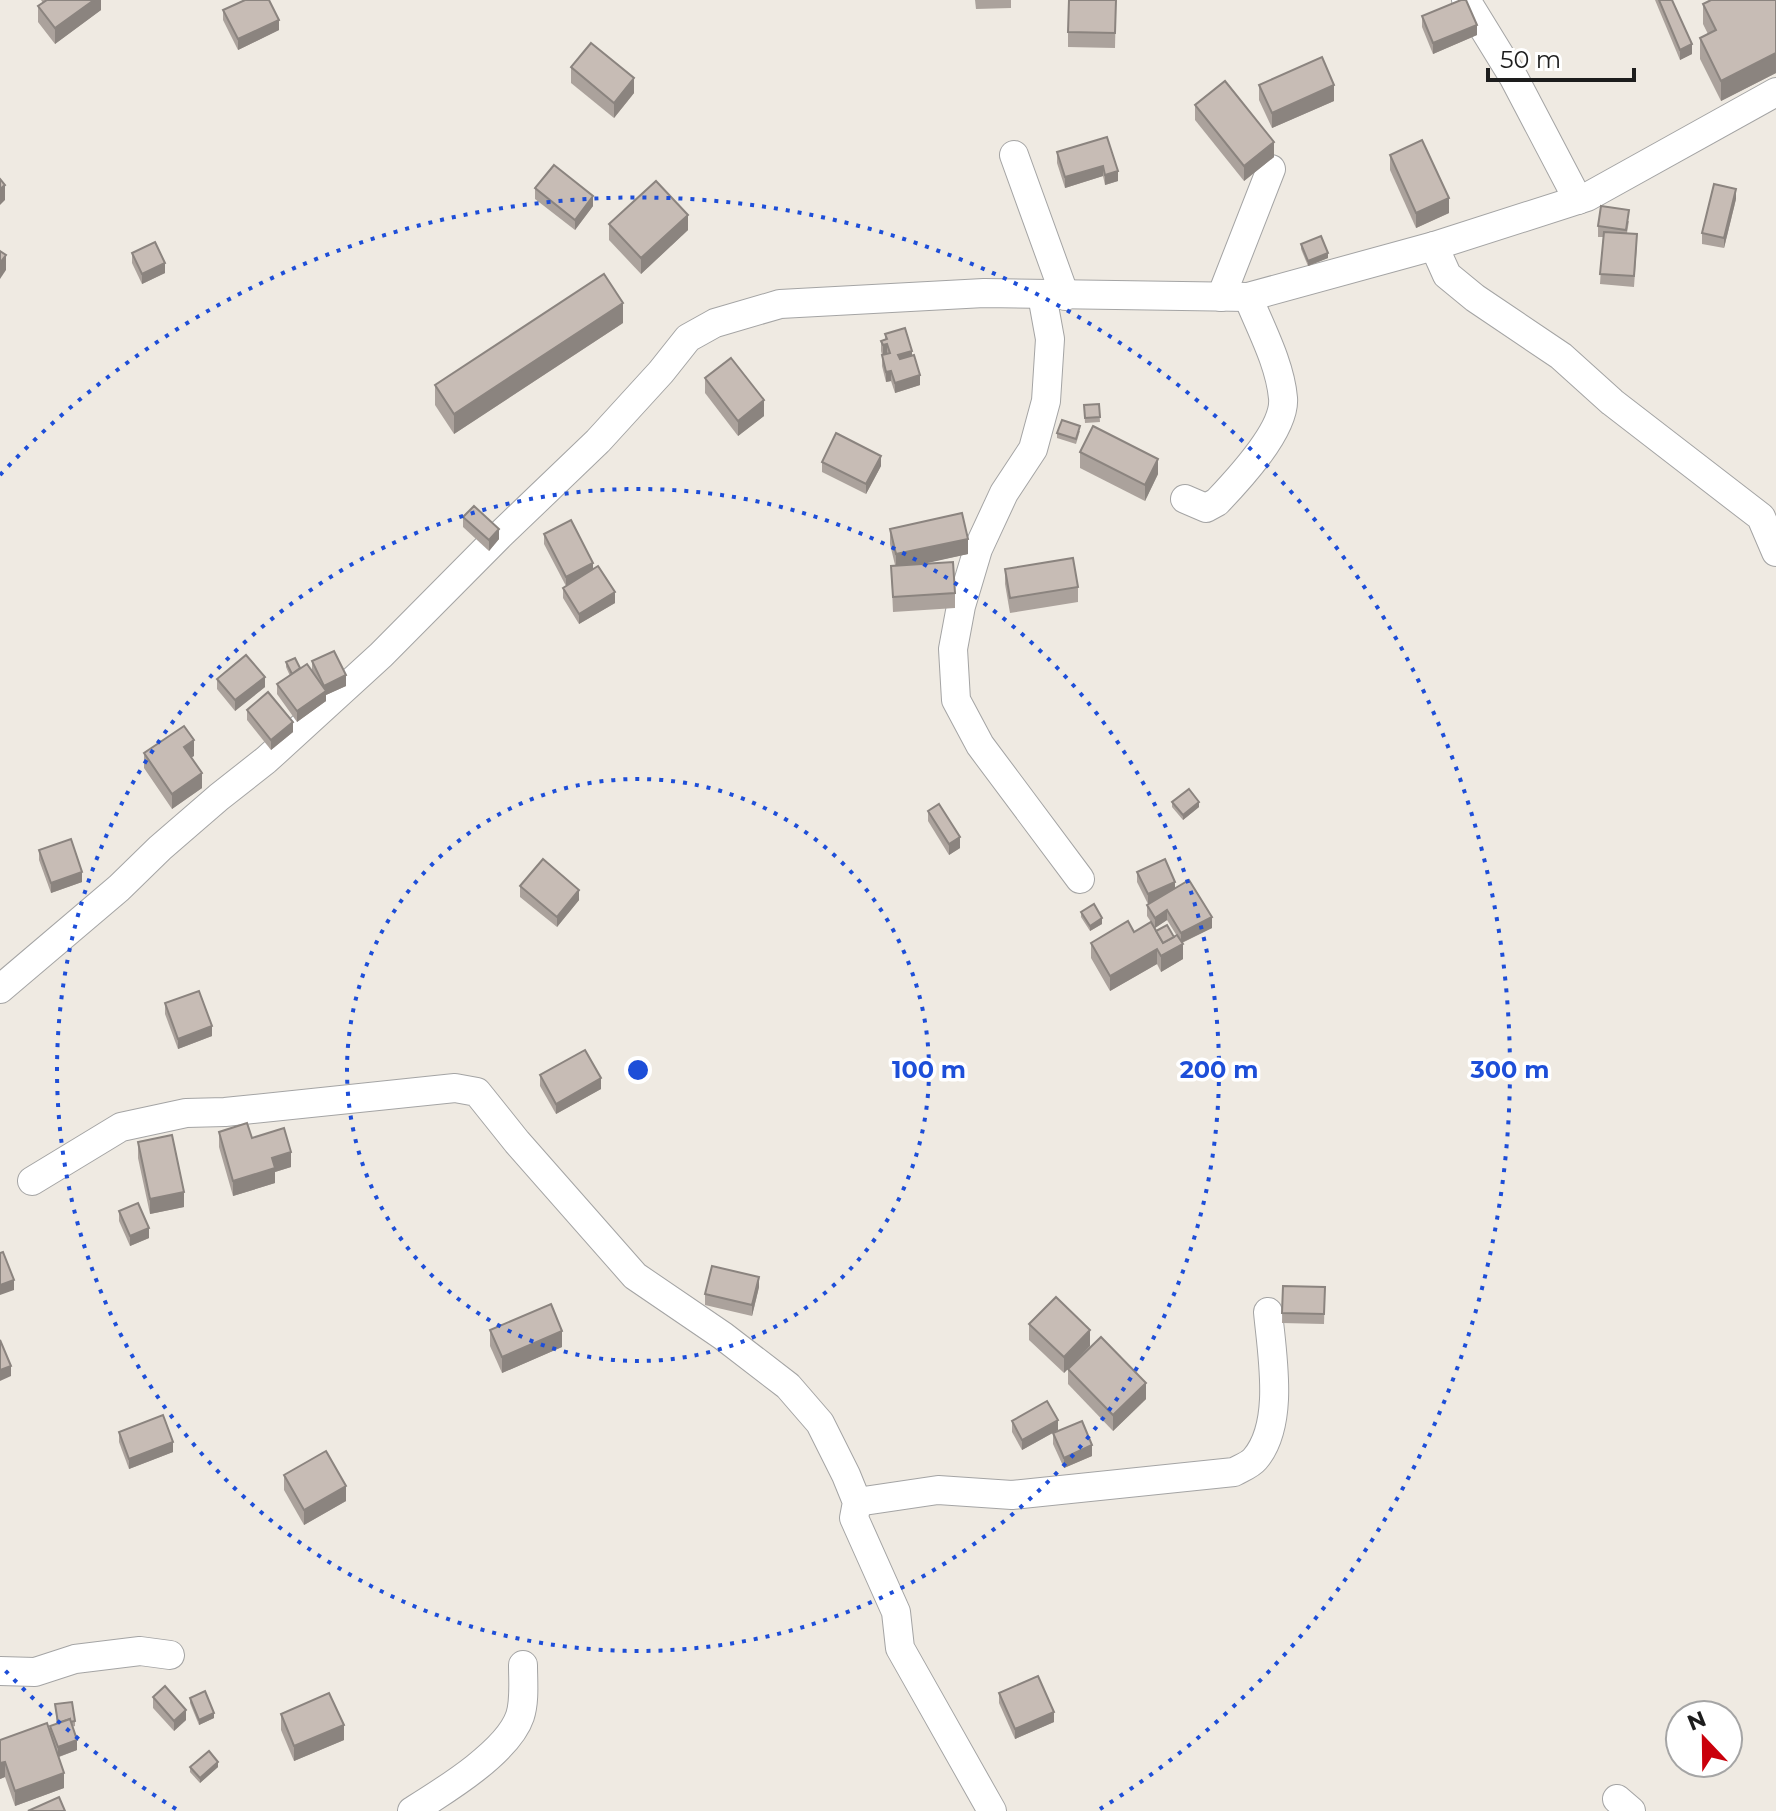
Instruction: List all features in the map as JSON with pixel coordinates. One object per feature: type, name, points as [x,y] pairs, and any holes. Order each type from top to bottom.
[{"type":"street","points":[[1466,0],[1514,78],[1578,200]]},
{"type":"street","points":[[0,989],[119,888],[219,797],[266,760],[381,655],[598,441],[688,338],[715,323],[780,304],[984,293],[1235,297],[1434,246],[1578,200],[1776,92]]},
{"type":"street","points":[[1014,155],[1054,295],[1046,401],[1033,449],[1004,493],[978,549],[961,606],[953,649],[956,700],[980,745],[1080,879]]},
{"type":"street","points":[[1185,499],[1206,508],[1217,502],[1270,438],[1284,402],[1278,374],[1235,297],[1271,169]]},
{"type":"street","points":[[1434,246],[1447,275],[1475,298],[1561,356],[1612,402],[1761,517],[1776,552]]},
{"type":"street","points":[[32,1181],[121,1127],[173,1116],[455,1088],[477,1092],[635,1276],[723,1336],[788,1386],[820,1423],[857,1502],[854,1518],[896,1612],[900,1648],[992,1811]]},
{"type":"street","points":[[857,1502],[938,1490],[1012,1495],[1234,1472],[1254,1462],[1268,1437],[1275,1381],[1268,1312]]},
{"type":"street","points":[[0,1671],[35,1672],[75,1659],[140,1651],[170,1655]]},
{"type":"street","points":[[412,1811],[469,1771],[511,1736],[521,1713],[523,1665]]},
{"type":"building","points":[[47,0],[94,0],[55,28],[38,6]]},
{"type":"building","points":[[245,0],[269,0],[279,20],[238,39],[223,10]]},
{"type":"building","points":[[1069,0],[1116,0],[1115,33],[1068,32]]},
{"type":"building","points":[[1466,0],[1477,25],[1433,43],[1422,16]]},
{"type":"building","points":[[1659,0],[1672,0],[1692,44],[1680,50]]},
{"type":"building","points":[[1711,0],[1776,0],[1776,53],[1721,81],[1700,38],[1716,30],[1703,4]]},
{"type":"building","points":[[591,43],[634,78],[614,103],[571,67]]},
{"type":"building","points":[[1322,57],[1334,85],[1272,113],[1259,85]]},
{"type":"building","points":[[1225,81],[1274,142],[1244,166],[1195,105]]},
{"type":"building","points":[[1107,137],[1118,171],[1105,175],[1103,166],[1065,177],[1057,152]]},
{"type":"building","points":[[1422,140],[1449,198],[1416,213],[1390,155]]},
{"type":"building","points":[[554,165],[593,196],[575,220],[535,188]]},
{"type":"building","points":[[656,181],[688,215],[641,258],[609,224]]},
{"type":"building","points":[[1714,184],[1736,189],[1724,238],[1702,233]]},
{"type":"building","points":[[1601,206],[1629,210],[1626,230],[1598,226]]},
{"type":"building","points":[[1604,232],[1637,234],[1634,276],[1600,274]]},
{"type":"building","points":[[1321,236],[1328,253],[1308,261],[1301,244]]},
{"type":"building","points":[[155,242],[165,263],[142,274],[132,253]]},
{"type":"building","points":[[604,274],[623,303],[454,414],[435,385]]},
{"type":"building","points":[[905,328],[912,351],[898,355],[900,359],[914,355],[920,375],[895,383],[891,371],[886,372],[882,355],[890,353],[887,344],[883,345],[881,341],[887,339],[885,334]]},
{"type":"building","points":[[731,358],[764,400],[738,421],[705,378]]},
{"type":"building","points":[[1099,404],[1100,417],[1085,418],[1084,405]]},
{"type":"building","points":[[1062,420],[1080,426],[1076,439],[1057,433]]},
{"type":"building","points":[[1093,426],[1158,459],[1145,485],[1080,452]]},
{"type":"building","points":[[836,433],[881,456],[866,484],[822,462]]},
{"type":"building","points":[[474,506],[499,529],[489,540],[463,517]]},
{"type":"building","points":[[962,513],[968,539],[896,554],[890,529]]},
{"type":"building","points":[[571,520],[593,563],[566,577],[544,534]]},
{"type":"building","points":[[1073,558],[1078,587],[1010,598],[1005,569]]},
{"type":"building","points":[[953,562],[955,593],[893,597],[891,566]]},
{"type":"building","points":[[598,566],[615,592],[579,614],[563,588]]},
{"type":"building","points":[[334,651],[346,675],[324,686],[312,661]]},
{"type":"building","points":[[246,655],[265,677],[235,700],[217,679]]},
{"type":"building","points":[[295,658],[300,668],[292,674],[286,662]]},
{"type":"building","points":[[307,664],[326,691],[297,711],[277,684]]},
{"type":"building","points":[[268,692],[293,722],[271,740],[247,710]]},
{"type":"building","points":[[184,726],[194,740],[184,747],[202,773],[172,794],[144,753]]},
{"type":"building","points":[[1189,789],[1199,802],[1183,815],[1172,802]]},
{"type":"building","points":[[939,804],[960,837],[949,844],[928,811]]},
{"type":"building","points":[[71,839],[82,872],[51,883],[39,850]]},
{"type":"building","points":[[543,859],[579,890],[557,917],[520,886]]},
{"type":"building","points":[[1165,859],[1175,882],[1148,894],[1137,872]]},
{"type":"building","points":[[1189,880],[1212,917],[1181,933],[1167,910],[1155,918],[1147,905]]},
{"type":"building","points":[[1094,904],[1102,918],[1090,926],[1081,912]]},
{"type":"building","points":[[1128,921],[1134,932],[1151,922],[1163,943],[1177,935],[1183,944],[1161,956],[1157,949],[1110,976],[1091,943]]},
{"type":"building","points":[[1167,925],[1174,937],[1163,943],[1156,931]]},
{"type":"building","points":[[199,991],[212,1026],[178,1039],[165,1003]]},
{"type":"building","points":[[585,1050],[601,1078],[556,1104],[540,1075]]},
{"type":"building","points":[[247,1123],[252,1138],[284,1128],[291,1152],[272,1158],[275,1168],[233,1181],[219,1132]]},
{"type":"building","points":[[172,1135],[184,1192],[150,1199],[138,1142]]},
{"type":"building","points":[[138,1203],[149,1228],[130,1236],[119,1211]]},
{"type":"building","points":[[3,1252],[14,1280],[0,1285],[0,1253]]},
{"type":"building","points":[[712,1266],[759,1277],[752,1305],[705,1294]]},
{"type":"building","points":[[1283,1286],[1325,1287],[1324,1314],[1282,1313]]},
{"type":"building","points":[[1056,1297],[1090,1330],[1064,1357],[1029,1324]]},
{"type":"building","points":[[551,1304],[562,1331],[502,1357],[490,1330]]},
{"type":"building","points":[[1101,1337],[1146,1383],[1113,1415],[1068,1369]]},
{"type":"building","points":[[0,1340],[11,1366],[0,1370]]},
{"type":"building","points":[[1047,1401],[1058,1420],[1022,1440],[1012,1421]]},
{"type":"building","points":[[163,1415],[173,1442],[129,1459],[119,1432]]},
{"type":"building","points":[[1082,1421],[1092,1445],[1064,1458],[1053,1433]]},
{"type":"building","points":[[326,1451],[346,1486],[304,1510],[284,1475]]},
{"type":"building","points":[[1038,1676],[1054,1712],[1015,1729],[999,1693]]},
{"type":"building","points":[[165,1686],[186,1710],[174,1721],[153,1697]]},
{"type":"building","points":[[205,1691],[214,1713],[199,1720],[190,1698]]},
{"type":"building","points":[[329,1693],[344,1725],[294,1746],[281,1714]]},
{"type":"building","points":[[72,1702],[75,1721],[70,1722],[70,1719],[58,1723],[55,1704]]},
{"type":"building","points":[[70,1719],[77,1740],[58,1747],[50,1726]]},
{"type":"building","points":[[47,1723],[64,1773],[15,1791],[5,1762],[0,1763],[0,1740]]},
{"type":"building","points":[[209,1751],[218,1762],[200,1778],[190,1767]]},
{"type":"building","points":[[59,1797],[65,1811],[28,1811]]}]
